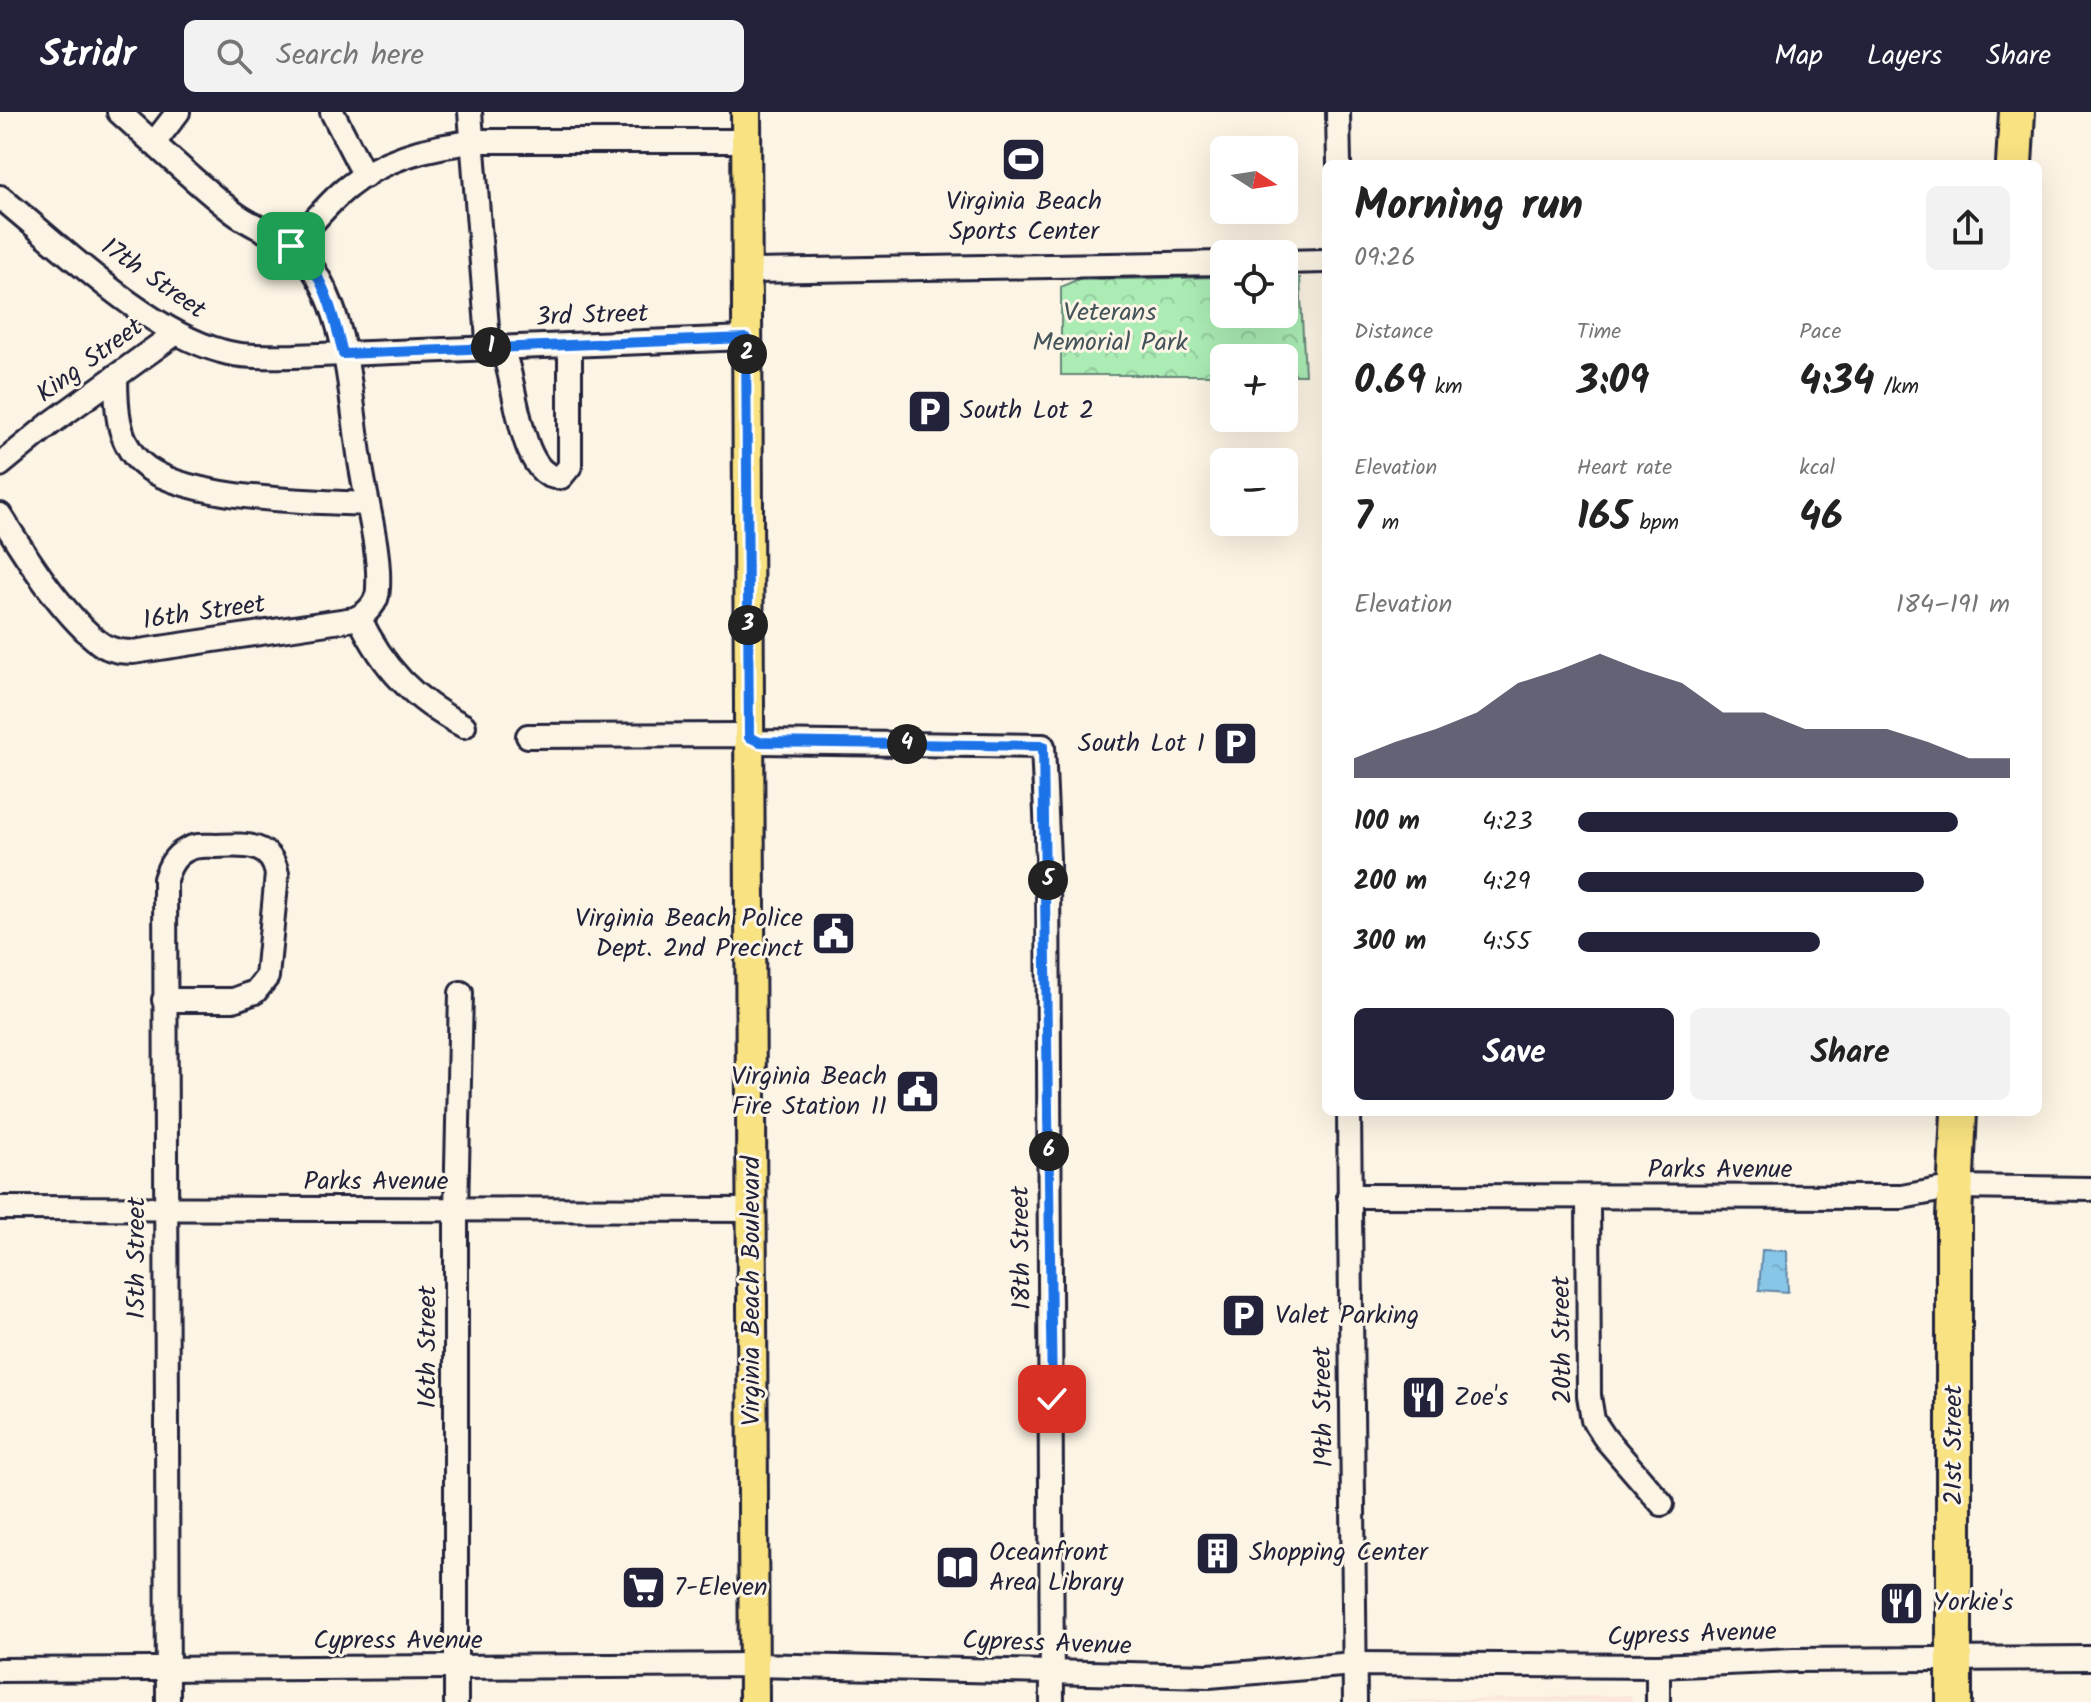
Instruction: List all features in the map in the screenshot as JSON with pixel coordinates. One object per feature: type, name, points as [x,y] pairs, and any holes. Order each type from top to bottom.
[{"type":"highway","points":[[2014,160],[2017,112]]},
{"type":"highway","name":"21st Street","points":[[1954,1702],[1955,1187],[1959,1116]]},
{"type":"main road","name":"Virginia Beach Boulevard","points":[[746,112],[754,1702]]},
{"type":"street","points":[[119,112],[233,212],[291,246],[309,263],[322,288],[343,354],[367,504],[378,587],[369,610],[359,617],[371,642],[397,679],[417,698],[464,726]]},
{"type":"street","points":[[154,143],[178,112]]},
{"type":"street","points":[[332,112],[365,176]]},
{"type":"street","points":[[470,112],[488,340],[505,356],[519,422],[542,474],[551,479],[561,477],[570,466],[570,345]]},
{"type":"street","points":[[1338,112],[1339,160]]},
{"type":"street","points":[[291,246],[347,187],[411,154],[472,142],[746,141]]},
{"type":"street","name":"17th Street","points":[[0,197],[111,287],[176,333],[212,349],[250,356],[343,354]]},
{"type":"street","points":[[1298,262],[1322,261]]},
{"type":"street","points":[[746,271],[1210,263]]},
{"type":"street","name":"King Street","points":[[0,465],[176,333]]},
{"type":"street","name":"3rd Street","points":[[343,354],[746,338]]},
{"type":"street","points":[[116,376],[117,413],[123,434],[140,463],[156,474],[173,482],[263,498],[367,504]]},
{"type":"street","name":"16th Street","points":[[0,515],[64,606],[99,643],[112,650],[133,652],[359,617]]},
{"type":"street","points":[[528,736],[749,737]]},
{"type":"street","name":"18th Street","points":[[749,737],[760,742],[1043,746],[1048,858],[1052,1702]]},
{"type":"street","name":"15th Street","points":[[164,1000],[233,1000],[255,992],[267,977],[277,874],[272,858],[253,845],[196,846],[177,856],[165,879],[164,1000],[164,1210],[168,1702]]},
{"type":"street","name":"16th Street","points":[[456,1702],[456,1210],[461,993]]},
{"type":"street","name":"19th Street","points":[[1349,1116],[1355,1702]]},
{"type":"street","name":"Parks Avenue","points":[[1349,1196],[1902,1197],[1955,1187],[2091,1189]]},
{"type":"street","name":"20th Street","points":[[1588,1198],[1589,1396],[1593,1420],[1662,1504]]},
{"type":"street","name":"Parks Avenue","points":[[0,1208],[751,1210]]},
{"type":"street","name":"Cypress Avenue","points":[[0,1670],[754,1665],[1209,1676],[1354,1664],[1658,1666],[1794,1660],[2091,1658]]},
{"type":"street","points":[[1658,1666],[1658,1702]]},
{"type":"shaded area","points":[[1631,1695],[1632,1702],[1396,1702],[1396,1701]]},
{"type":"green space","name":"Veterans Memorial Park","points":[[1210,277],[1210,328],[1298,328],[1300,278],[1305,375],[1298,375],[1298,344],[1210,344],[1210,375],[1061,375],[1061,287],[1076,280]]},
{"type":"water","points":[[1762,1250],[1787,1251],[1788,1292],[1759,1290]]},
{"type":"place","name":"Virginia Beach Sports Center","points":[[1024,159]]},
{"type":"place","name":"South Lot 2","points":[[929,411]]},
{"type":"place","name":"South Lot 1","points":[[1236,744]]},
{"type":"place","name":"Virginia Beach Police Dept. 2nd Precinct","points":[[834,934]]},
{"type":"place","name":"Virginia Beach Fire Station 11","points":[[918,1092]]},
{"type":"place","name":"Valet Parking","points":[[1244,1316]]},
{"type":"place","name":"Zoe's","points":[[1423,1398]]},
{"type":"place","name":"Shopping Center","points":[[1218,1553]]},
{"type":"place","name":"Oceanfront Area Library","points":[[958,1568]]},
{"type":"place","name":"7-Eleven","points":[[643,1588]]},
{"type":"place","name":"Yorkie's","points":[[1902,1603]]},
{"type":"route","points":[[291,246],[309,263],[322,288],[335,320],[343,354],[746,338],[749,737],[760,742],[1043,746],[1048,858],[1052,1399]]}]
